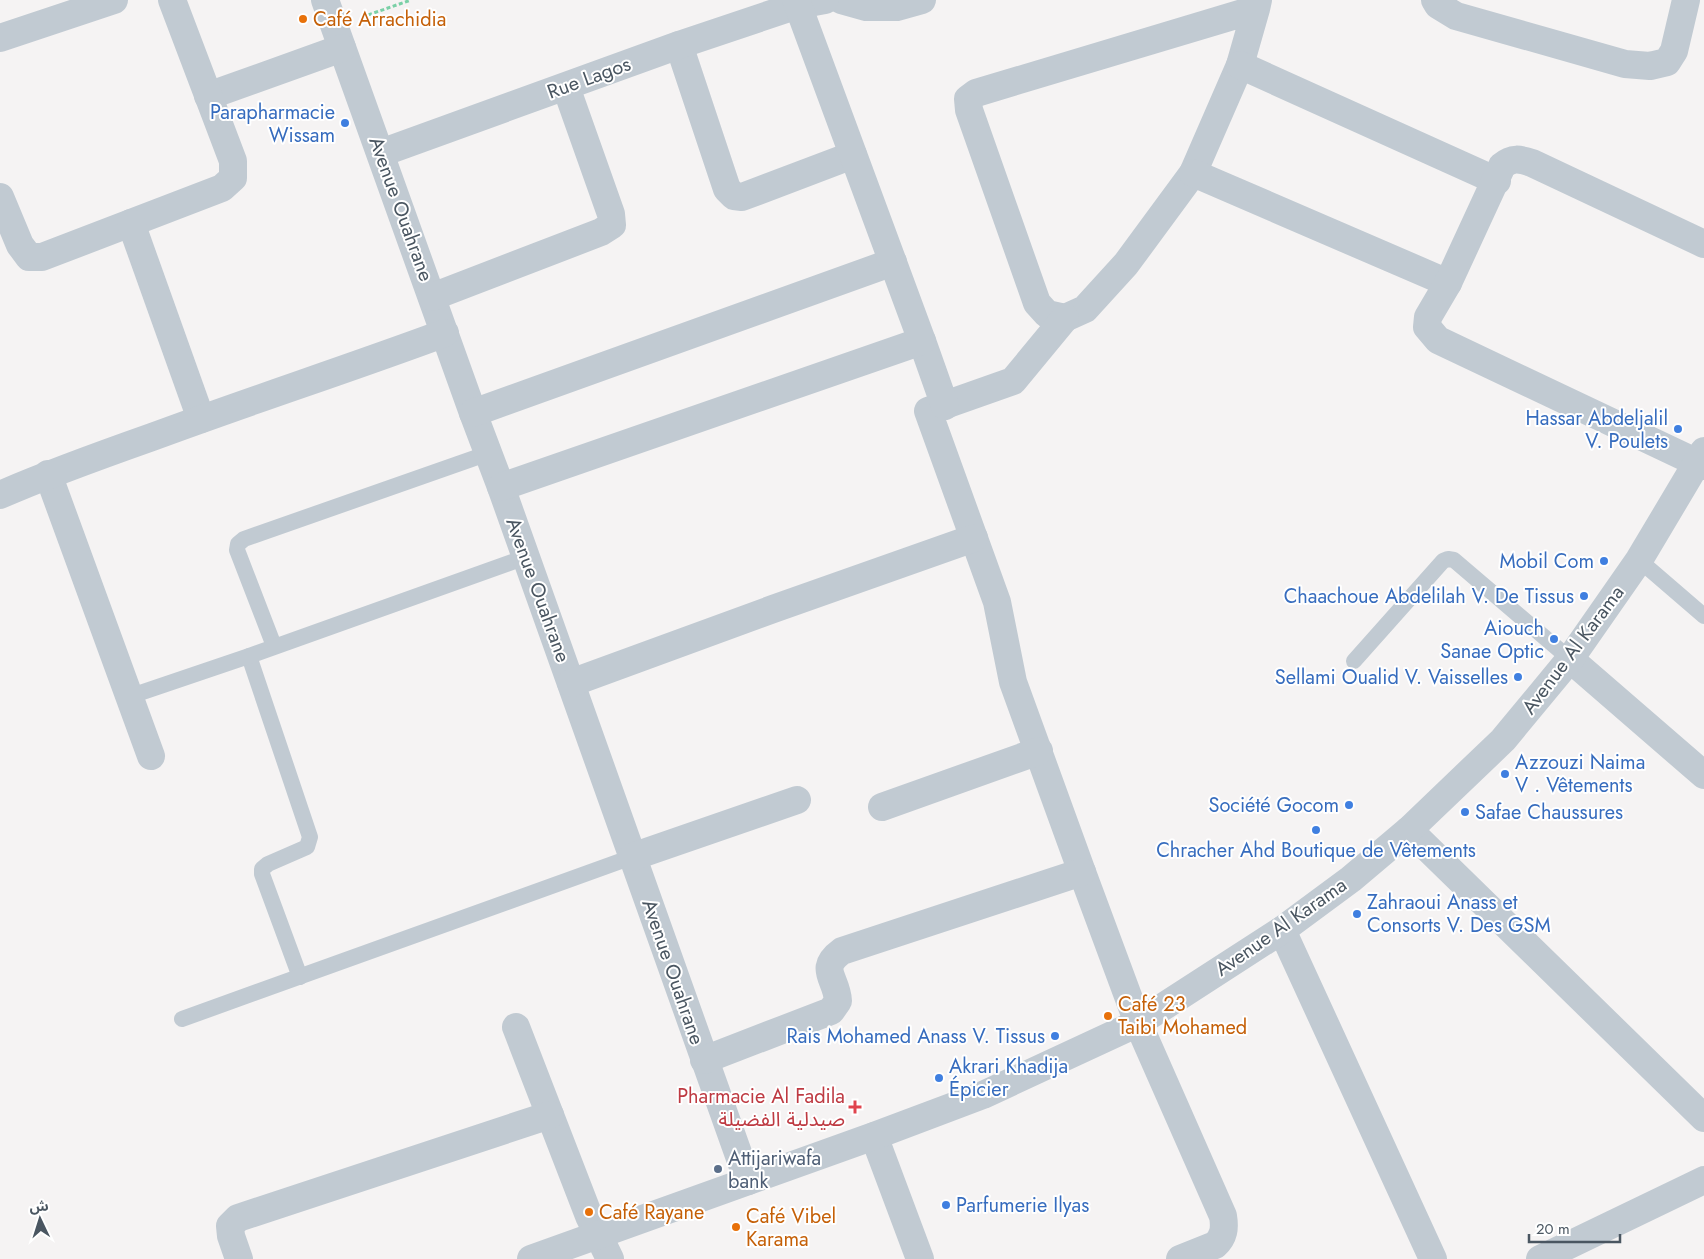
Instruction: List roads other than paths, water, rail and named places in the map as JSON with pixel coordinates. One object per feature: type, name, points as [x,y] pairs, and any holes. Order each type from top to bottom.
[{"type":"street","points":[[0,38],[114,0]]},
{"type":"street","points":[[0,197],[20,245],[29,257],[42,257],[222,188],[233,178],[233,161],[172,0]]},
{"type":"street","name":"Avenue Ouahrane","points":[[325,0],[572,683],[748,1182]]},
{"type":"street","name":"Rue Lagos","points":[[381,153],[797,2],[825,0]]},
{"type":"street","points":[[842,0],[866,7],[897,7],[922,0]]},
{"type":"street","points":[[1435,0],[1438,5],[1456,16],[1626,64],[1650,66],[1667,62],[1674,51],[1686,0]]},
{"type":"street","points":[[797,2],[945,406]]},
{"type":"street","points":[[1180,1259],[1215,1245],[1220,1241],[1225,1226],[1223,1216],[1138,1023],[1082,872],[1014,682],[997,602],[928,411],[1014,381],[1065,318],[1085,309],[1126,264],[1193,173],[1240,65],[1257,4]]},
{"type":"street","points":[[1065,318],[1047,314],[1038,303],[969,110],[968,99],[976,92],[1257,4]]},
{"type":"street","points":[[208,96],[339,37]]},
{"type":"street","points":[[679,45],[727,189],[734,196],[742,197],[853,155]]},
{"type":"street","points":[[1240,65],[1497,181]]},
{"type":"street","points":[[432,297],[601,232],[612,224],[611,214],[566,87]]},
{"type":"street","points":[[1702,460],[1438,340],[1428,328],[1428,317],[1448,283],[1497,181],[1502,166],[1507,161],[1517,159],[1532,163],[1704,244]]},
{"type":"street","points":[[1193,173],[1448,283]]},
{"type":"street","points":[[131,223],[201,419]]},
{"type":"street","points":[[473,413],[893,262]]},
{"type":"street","points":[[0,495],[48,474],[445,333]]},
{"type":"street","points":[[501,487],[922,341]]},
{"type":"street","name":"Avenue Al Karama","points":[[531,1259],[748,1182],[983,1095],[1138,1023],[1282,930],[1351,879],[1409,830],[1502,740],[1570,659],[1639,560],[1702,460]]},
{"type":"street","points":[[48,474],[131,696],[151,756]]},
{"type":"street","points":[[572,683],[974,538]]},
{"type":"street","points":[[1570,659],[1704,775]]},
{"type":"street","points":[[882,807],[1039,751]]},
{"type":"street","points":[[632,857],[797,800]]},
{"type":"street","points":[[1409,830],[1704,1118]]},
{"type":"street","points":[[704,1060],[830,1011],[838,1001],[838,994],[829,974],[829,964],[842,951],[1082,872]]},
{"type":"street","points":[[1282,930],[1433,1259]]},
{"type":"street","points":[[516,1027],[589,1216],[610,1259]]},
{"type":"street","points":[[239,1259],[231,1236],[230,1226],[238,1218],[550,1115]]},
{"type":"street","points":[[874,1136],[920,1259]]},
{"type":"street","points":[[1540,1259],[1704,1180]]},
{"type":"lane","points":[[274,646],[237,550],[238,544],[244,539],[488,453]]},
{"type":"lane","points":[[131,696],[526,557]]},
{"type":"lane","points":[[1354,661],[1443,561],[1448,559],[1454,560],[1570,659]]},
{"type":"lane","points":[[1639,560],[1704,616]]},
{"type":"lane","points":[[249,656],[310,837],[307,847],[268,864],[262,869],[262,874],[300,977]]},
{"type":"lane","points":[[182,1019],[632,857]]},
{"type":"place","name":"Café Arrachidia","points":[[303,19]]},
{"type":"place","name":"Parapharmacie Wissam","points":[[345,123]]},
{"type":"place","name":"Hassar Abdeljalil V. Poulets","points":[[1678,429]]},
{"type":"place","name":"Mobil Com","points":[[1604,561]]},
{"type":"place","name":"Chaachoue Abdelilah V. De Tissus","points":[[1584,596]]},
{"type":"place","name":"Aiouch Sanae Optic","points":[[1554,639]]},
{"type":"place","name":"Sellami Oualid V. Vaisselles","points":[[1518,677]]},
{"type":"place","name":"Azzouzi Naima V . Vêtements","points":[[1505,774]]},
{"type":"place","name":"Société Gocom","points":[[1349,805]]},
{"type":"place","name":"Safae Chaussures","points":[[1465,812]]},
{"type":"place","name":"Chracher Ahd Boutique de Vêtements","points":[[1316,830]]},
{"type":"place","name":"Zahraoui Anass et Consorts V. Des GSM","points":[[1357,914]]},
{"type":"place","name":"Café 23 Taibi Mohamed","points":[[1108,1016]]},
{"type":"place","name":"Rais Mohamed Anass V. Tissus","points":[[1055,1036]]},
{"type":"place","name":"Akrari Khadija Épicier","points":[[939,1078]]},
{"type":"place","name":"Pharmacie Al Fadila صيدلية الفضيلة","points":[[855,1107]]},
{"type":"place","name":"Attijariwafa bank","points":[[718,1169]]},
{"type":"place","name":"Parfumerie Ilyas","points":[[946,1205]]},
{"type":"place","name":"Café Rayane","points":[[589,1212]]},
{"type":"place","name":"Café Vibel Karama","points":[[736,1227]]}]
